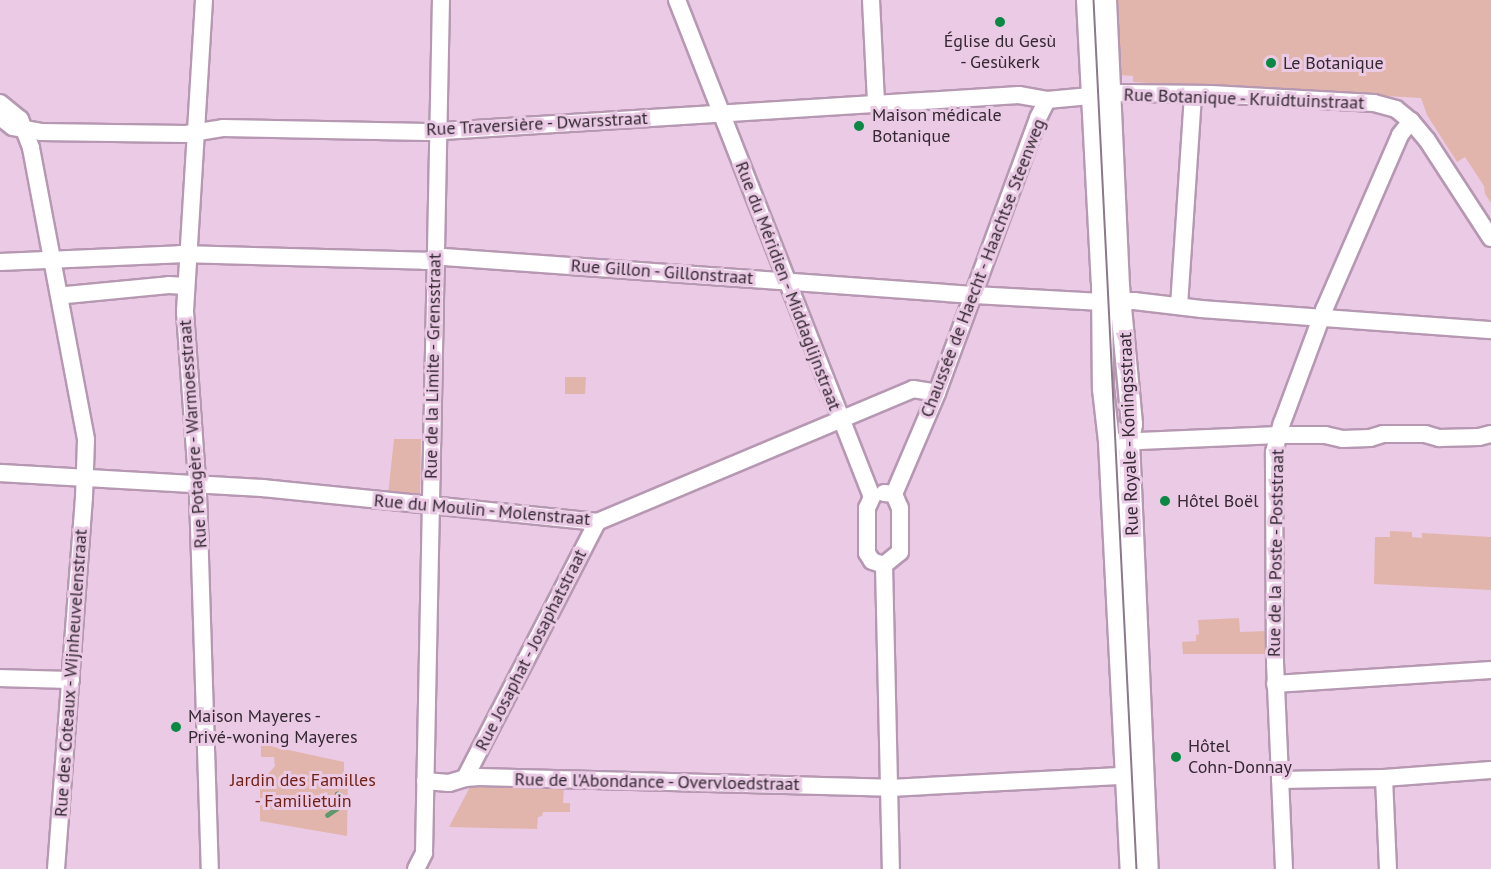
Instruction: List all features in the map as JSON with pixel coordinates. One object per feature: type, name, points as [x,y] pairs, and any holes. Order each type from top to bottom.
[{"type":"main road","name":"Rue Royale - Koningsstraat","points":[[1088,0],[1101,95],[1112,302],[1132,424],[1129,441],[1135,775],[1131,869]]},
{"type":"main road","name":"Rue Royale - Koningsstraat","points":[[1101,95],[1106,0]]},
{"type":"main road","name":"Rue Royale - Koningsstraat","points":[[1112,302],[1102,359],[1135,775],[1148,869]]},
{"type":"street","name":"Rue Potagère - Warmoesstraat","points":[[204,0],[185,312],[197,483],[210,869]]},
{"type":"street","name":"Rue de la Limite - Grensstraat","points":[[416,869],[424,853],[429,507],[441,0]]},
{"type":"street","name":"Rue du Méridien - Middaglijnstraat","points":[[677,0],[839,419],[872,497]]},
{"type":"street","points":[[871,0],[876,104]]},
{"type":"street","name":"Rue Botanique - Kruidtuinstraat","points":[[1101,95],[1211,94],[1374,103],[1396,109],[1411,121],[1427,140],[1491,238]]},
{"type":"street","name":"Chaussée de Haecht - Haachtse Steenweg","points":[[894,494],[937,393],[1038,118],[1047,100],[1101,95]]},
{"type":"street","points":[[1179,306],[1193,95]]},
{"type":"street","name":"Rue Traversière - Dwarsstraat","points":[[0,117],[13,128],[50,132],[195,132],[224,128],[438,131],[1019,96],[1047,100]]},
{"type":"street","points":[[0,103],[20,119],[25,129]]},
{"type":"street","name":"Rue de la Poste - Poststraat","points":[[1284,869],[1275,684],[1274,452],[1322,317],[1400,135],[1411,121]]},
{"type":"street","name":"Rue des Coteaux - Wijnheuvelenstraat","points":[[25,129],[31,148],[59,304],[65,302],[86,440],[86,477],[56,869]]},
{"type":"street","name":"Rue Gillon - Gillonstraat","points":[[0,262],[188,254],[425,261],[436,258],[974,295],[1179,306],[1491,330]]},
{"type":"street","points":[[65,302],[169,285],[186,286]]},
{"type":"street","name":"Rue du Moulin - Molenstraat","points":[[0,473],[197,483],[597,522],[913,388],[922,388],[937,393]]},
{"type":"street","points":[[1108,442],[1279,435],[1325,435],[1342,439],[1370,438],[1383,434],[1425,434],[1439,438],[1479,437],[1491,434]]},
{"type":"street","points":[[884,493],[894,494],[900,508],[900,552],[884,565],[872,561],[867,553],[867,508],[872,497],[884,493]]},
{"type":"street","name":"Rue Josaphat - Josaphatstraat","points":[[465,778],[597,522]]},
{"type":"street","points":[[884,565],[891,869]]},
{"type":"street","points":[[1275,684],[1491,670]]},
{"type":"street","points":[[0,678],[70,680]]},
{"type":"street","points":[[1280,780],[1384,778],[1491,770]]},
{"type":"street","name":"Rue de l'Abondance - Overvloedstraat","points":[[425,781],[449,783],[465,778],[890,788],[1135,775]]},
{"type":"street","points":[[1384,778],[1388,869]]},
{"type":"green space","points":[[1116,0],[1491,0],[1491,203],[1485,194],[1484,186],[1465,157],[1457,162],[1427,115],[1421,98],[1133,82],[1133,76],[1120,75]]},
{"type":"green space","points":[[565,377],[586,377],[585,394],[565,394]]},
{"type":"green space","points":[[394,439],[421,439],[420,499],[388,495]]},
{"type":"green space","points":[[1390,531],[1412,532],[1412,537],[1422,538],[1422,533],[1491,537],[1491,590],[1374,584],[1375,537],[1390,537]]},
{"type":"green space","points":[[1239,618],[1240,632],[1267,631],[1268,654],[1183,654],[1182,642],[1196,641],[1196,635],[1199,634],[1198,620]]},
{"type":"green space","name":"Jardin des Familles - Familietuin","points":[[261,744],[344,762],[344,776],[348,777],[347,836],[260,821],[260,782],[247,782],[247,775],[268,774],[275,766],[274,757],[261,757]]},
{"type":"green space","points":[[471,785],[564,787],[563,803],[570,803],[570,812],[543,812],[542,816],[538,817],[537,829],[449,827]]},
{"type":"waterway","points":[[327,815],[336,809],[337,794],[340,794]]},
{"type":"tram line","points":[[1094,0],[1137,869]]},
{"type":"place","name":"Église du Gesù - Gesùkerk","points":[[1000,22]]},
{"type":"place","name":"Le Botanique","points":[[1271,63]]},
{"type":"place","name":"Maison médicale Botanique","points":[[859,126]]},
{"type":"place","name":"Hôtel Boël","points":[[1165,501]]},
{"type":"place","name":"Maison Mayeres - Privé-woning Mayeres","points":[[176,727]]},
{"type":"place","name":"Hôtel Cohn-Donnay","points":[[1176,757]]}]
